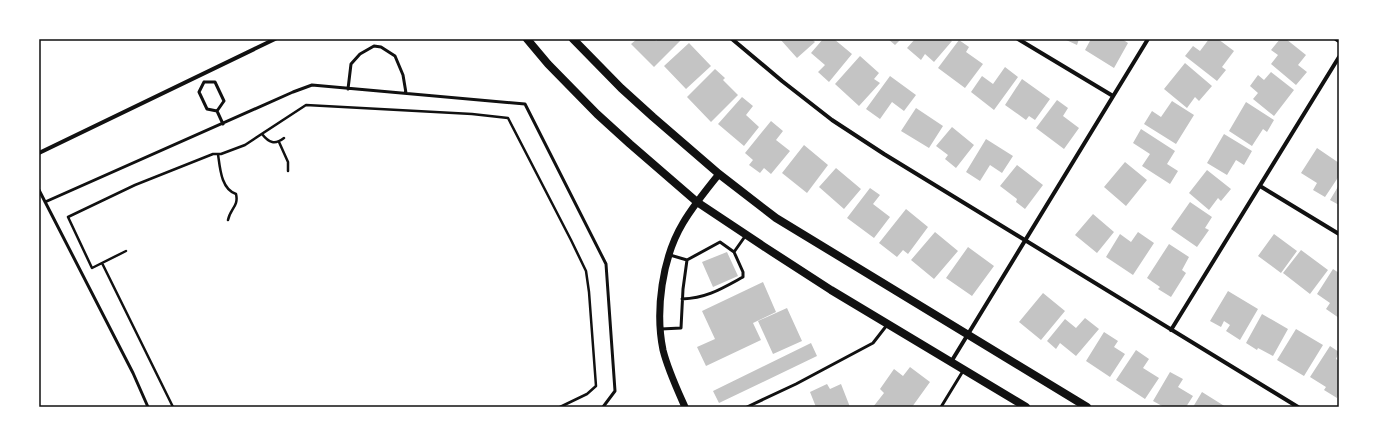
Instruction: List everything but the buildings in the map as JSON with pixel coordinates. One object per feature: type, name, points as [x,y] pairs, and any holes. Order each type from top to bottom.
[{"type":"main road","points":[[527,39],[548,64],[597,114],[697,202],[746,235],[887,324],[1026,407]]},
{"type":"main road","points":[[573,39],[621,88],[653,117],[719,174],[776,218],[1087,407]]},
{"type":"street","points":[[39,153],[275,39]]},
{"type":"street","points":[[732,39],[832,120],[884,154],[1298,407]]},
{"type":"street","points":[[1018,39],[1113,96]]},
{"type":"street","points":[[951,362],[1148,39]]},
{"type":"street","points":[[1171,330],[1339,57]]},
{"type":"street","points":[[685,407],[673,379],[664,350],[660,305],[662,286],[670,255],[682,224],[719,174]]},
{"type":"street","points":[[1260,186],[1339,234]]},
{"type":"lane","points":[[348,88],[351,64],[360,54],[374,46],[381,48],[395,56],[403,75],[406,93]]},
{"type":"lane","points":[[201,75],[204,82],[199,92],[207,109],[217,111]]},
{"type":"lane","points":[[204,82],[215,82],[224,101],[217,111]]},
{"type":"lane","points":[[45,202],[293,92],[312,85],[525,104],[606,264],[615,391],[603,407]]},
{"type":"lane","points":[[217,111],[223,124]]},
{"type":"lane","points":[[39,190],[133,373],[148,407]]},
{"type":"lane","points":[[734,252],[746,235]]},
{"type":"lane","points":[[670,255],[687,260],[720,242],[734,252],[743,272],[743,277],[710,294],[697,298],[682,299]]},
{"type":"lane","points":[[661,329],[681,328],[682,299],[687,260]]},
{"type":"lane","points":[[747,407],[796,384],[873,343],[887,324]]},
{"type":"lane","points":[[940,407],[964,370]]},
{"type":"path","points":[[126,251],[92,268],[68,217],[135,185],[213,154],[218,154],[246,145],[306,104],[472,114],[508,118],[586,272],[589,292],[596,386],[587,394],[560,407]]},
{"type":"path","points":[[262,134],[269,142],[279,142],[284,138]]},
{"type":"path","points":[[279,142],[288,162],[288,171]]},
{"type":"path","points":[[218,154],[224,183],[227,188],[236,194],[237,198],[234,208],[229,214],[228,220]]},
{"type":"path","points":[[102,264],[172,407]]}]
